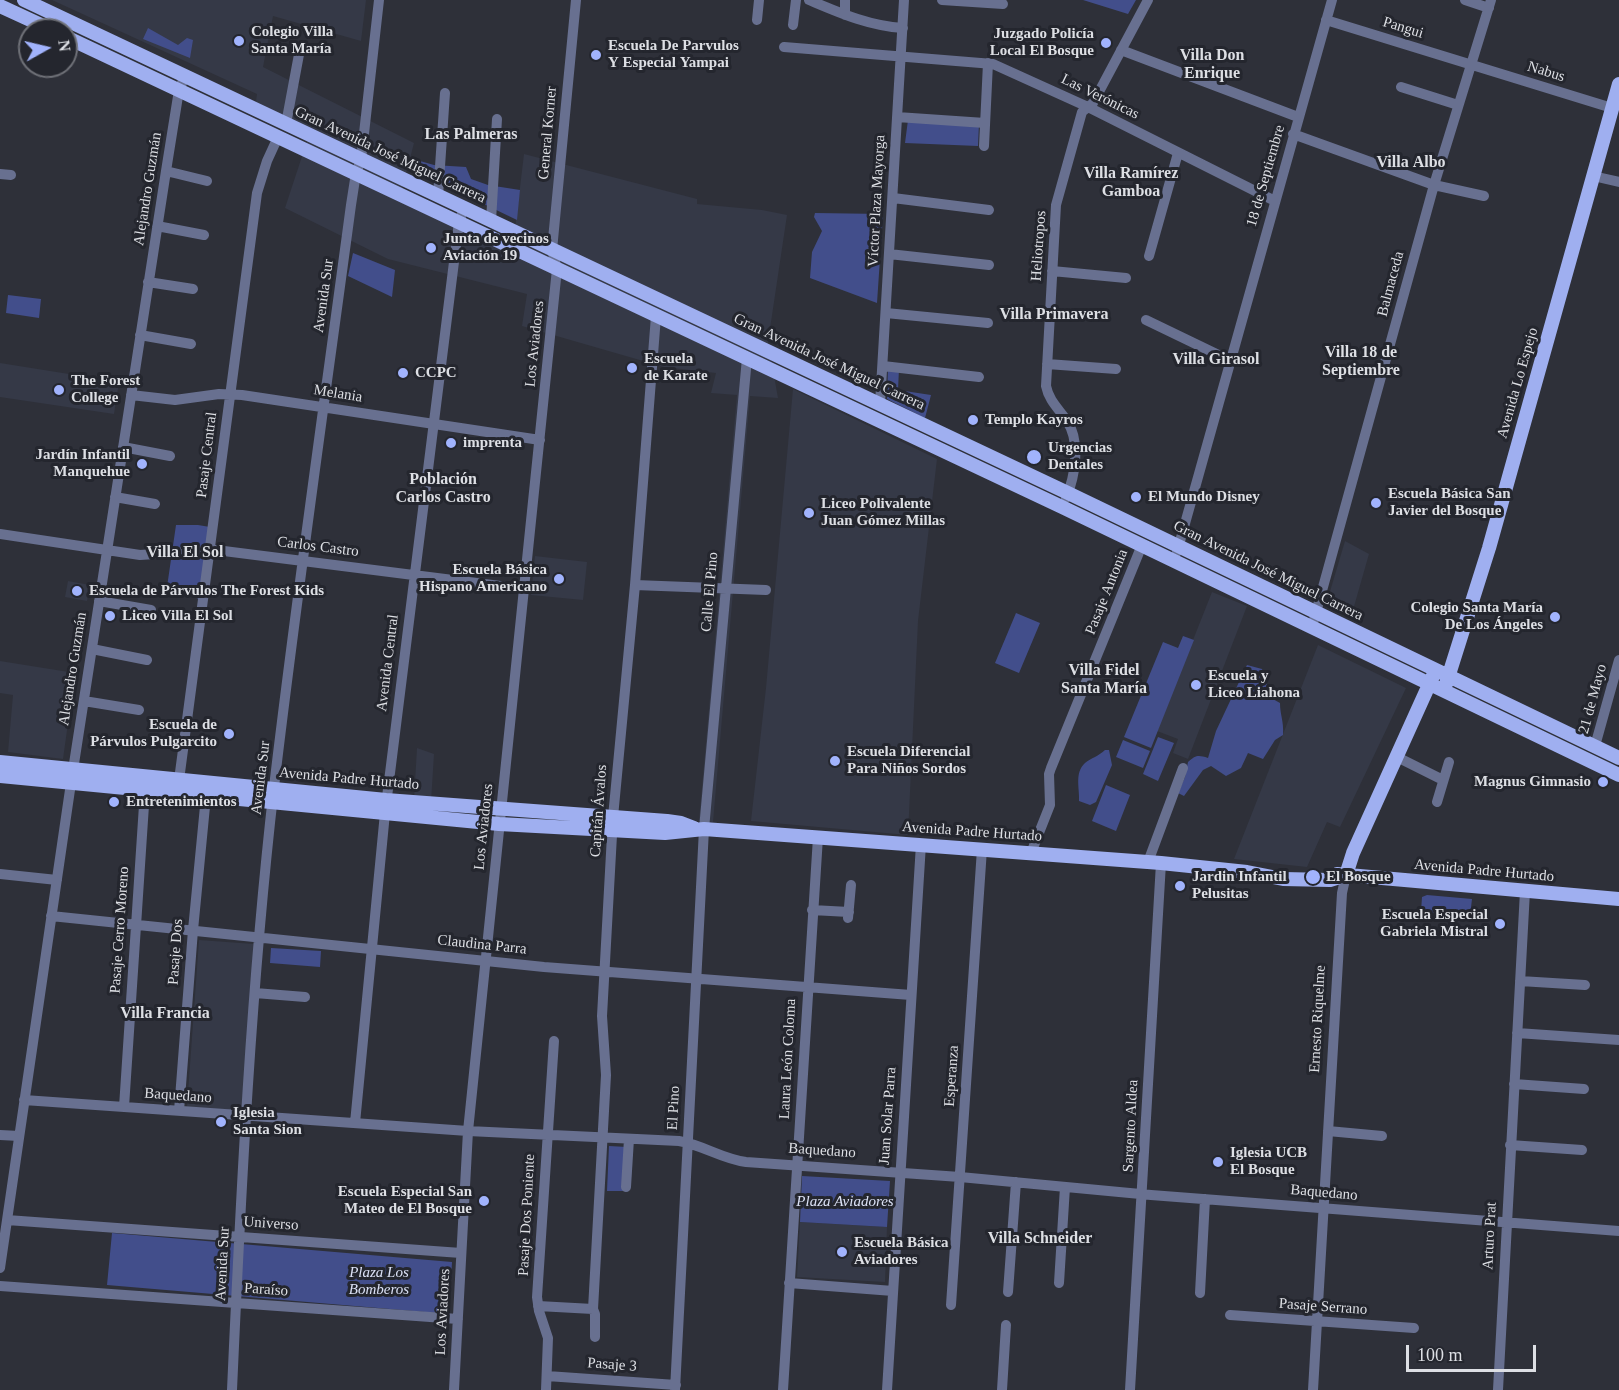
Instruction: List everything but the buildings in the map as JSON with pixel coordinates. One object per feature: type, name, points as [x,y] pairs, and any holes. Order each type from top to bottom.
[{"type":"main road","name":"Gran Avenida José Miguel Carrera","points":[[24,0],[285,124],[459,222],[557,269],[862,412],[1179,547],[1619,758]]},
{"type":"main road","points":[[0,6],[26,18]]},
{"type":"main road","name":"Gran Avenida José Miguel Carrera","points":[[78,43],[278,137],[438,196],[880,404],[1065,500],[1142,545],[1619,775]]},
{"type":"main road","name":"Avenida Lo Espejo","points":[[1444,690],[1489,548],[1619,84]]},
{"type":"main road","points":[[747,358],[753,352],[762,349]]},
{"type":"main road","points":[[862,412],[871,410],[880,404]]},
{"type":"main road","name":"Ernesto Riquelme","points":[[1346,875],[1353,853],[1435,670]]},
{"type":"main road","name":"Avenida Padre Hurtado","points":[[0,762],[180,780],[273,796],[386,806],[499,824],[681,823],[699,828],[1155,863],[1247,872],[1282,879],[1330,880],[1346,875],[1619,899]]},
{"type":"main road","name":"Avenida Padre Hurtado","points":[[0,776],[206,796],[273,796]]},
{"type":"main road","name":"Avenida Padre Hurtado","points":[[386,806],[500,808],[612,824]]},
{"type":"street","name":"Avenida Sur","points":[[232,1390],[239,1237],[255,993],[273,796],[379,0]]},
{"type":"street","name":"General Korner","points":[[557,269],[552,250],[576,0]]},
{"type":"street","points":[[757,20],[759,0]]},
{"type":"street","points":[[793,25],[796,0]]},
{"type":"street","points":[[809,0],[844,15],[876,25],[903,28]]},
{"type":"street","points":[[844,15],[845,0]]},
{"type":"street","name":"Víctor Plaza Mayorga","points":[[880,404],[904,0]]},
{"type":"street","points":[[942,0],[1003,4]]},
{"type":"street","name":"Heliotropos","points":[[1065,500],[1073,471],[1075,440],[1068,423],[1047,392],[1055,216],[1059,191],[1082,112],[1093,103],[1148,0]]},
{"type":"street","name":"18 de Septiembre","points":[[1174,560],[1332,0]]},
{"type":"street","points":[[1465,0],[1490,4]]},
{"type":"street","name":"Balmaceda","points":[[1312,627],[1434,185],[1490,4]]},
{"type":"street","name":"Pangui","points":[[1326,20],[1471,64]]},
{"type":"street","name":"Las Verónicas","points":[[784,47],[988,63],[1001,67],[1275,201]]},
{"type":"street","points":[[285,124],[300,49]]},
{"type":"street","points":[[1121,50],[1298,117]]},
{"type":"street","points":[[984,146],[988,63]]},
{"type":"street","name":"Nabus","points":[[1471,64],[1612,108]]},
{"type":"street","name":"Alejandro Guzmán","points":[[0,1268],[73,768],[148,282],[179,90],[185,76]]},
{"type":"street","points":[[1401,87],[1458,105]]},
{"type":"street","points":[[438,196],[445,93]]},
{"type":"street","points":[[897,117],[986,123]]},
{"type":"street","points":[[491,221],[497,119]]},
{"type":"street","points":[[1293,134],[1434,185],[1484,196]]},
{"type":"street","name":"Pasaje Central","points":[[180,780],[257,194],[267,160],[278,137]]},
{"type":"street","points":[[1149,256],[1178,153]]},
{"type":"street","points":[[166,171],[207,181]]},
{"type":"street","points":[[1593,176],[1619,182]]},
{"type":"street","points":[[893,198],[989,210]]},
{"type":"street","name":"Avenida Central","points":[[355,1123],[386,806],[459,222],[464,208]]},
{"type":"street","points":[[157,226],[204,235]]},
{"type":"street","points":[[889,254],[988,265]]},
{"type":"street","name":"Los Aviadores","points":[[454,1390],[468,1131],[557,269]]},
{"type":"street","points":[[1052,271],[1126,278]]},
{"type":"street","points":[[148,282],[193,289]]},
{"type":"street","points":[[886,313],[988,323]]},
{"type":"street","name":"Capitán Ávalos","points":[[595,1337],[593,1309],[607,1067],[602,1022],[612,824],[656,315]]},
{"type":"street","points":[[1146,320],[1231,361]]},
{"type":"street","points":[[140,335],[191,344]]},
{"type":"street","name":"Calle El Pino","points":[[699,828],[747,358]]},
{"type":"street","points":[[1047,364],[1116,369]]},
{"type":"street","points":[[883,366],[979,376]]},
{"type":"street","name":"Melania","points":[[131,395],[175,400],[230,394],[540,440]]},
{"type":"street","points":[[123,447],[170,456]]},
{"type":"street","points":[[115,497],[155,504]]},
{"type":"street","name":"Carlos Castro","points":[[0,534],[149,555],[210,550],[524,589]]},
{"type":"street","name":"Pasaje Antonia","points":[[1031,853],[1050,805],[1049,774],[1051,768],[1142,545]]},
{"type":"street","points":[[634,585],[766,590]]},
{"type":"street","points":[[99,601],[151,610]]},
{"type":"street","points":[[92,649],[147,660]]},
{"type":"street","name":"21 de Mayo","points":[[1595,746],[1619,660]]},
{"type":"street","points":[[84,701],[139,710]]},
{"type":"street","points":[[1397,757],[1443,780]]},
{"type":"street","points":[[1437,802],[1449,762]]},
{"type":"street","name":"Sargento Aldea","points":[[1130,1390],[1142,1194],[1155,863],[1183,768]]},
{"type":"street","name":"Pasaje Cerro Moreno","points":[[124,1107],[145,790]]},
{"type":"street","name":"Pasaje Dos","points":[[179,1111],[206,796]]},
{"type":"street","name":"El Pino","points":[[676,1388],[696,978],[699,828]]},
{"type":"street","name":"Laura León Coloma","points":[[783,1390],[818,837]]},
{"type":"street","name":"Juan Solar Parra","points":[[887,1390],[921,844]]},
{"type":"street","name":"Esperanza","points":[[951,1305],[982,849]]},
{"type":"street","points":[[0,874],[57,880]]},
{"type":"street","name":"Ernesto Riquelme","points":[[1313,1390],[1342,888],[1346,875]]},
{"type":"street","points":[[812,910],[848,915],[851,885]]},
{"type":"street","name":"Arturo Prat","points":[[1498,1390],[1525,891]]},
{"type":"street","name":"Claudina Parra","points":[[51,916],[485,961],[911,995]]},
{"type":"street","points":[[1520,981],[1585,985]]},
{"type":"street","points":[[255,993],[304,997]]},
{"type":"street","points":[[1517,1033],[1619,1040]]},
{"type":"street","name":"Pasaje Dos Poniente","points":[[546,1390],[548,1338],[538,1306],[554,1041]]},
{"type":"street","points":[[1514,1084],[1584,1089]]},
{"type":"street","name":"Baquedano","points":[[24,1100],[468,1131],[687,1142],[733,1160],[1619,1231]]},
{"type":"street","points":[[1328,1131],[1382,1136]]},
{"type":"street","points":[[0,1135],[19,1136]]},
{"type":"street","points":[[626,1187],[629,1139]]},
{"type":"street","points":[[1510,1145],[1582,1150]]},
{"type":"street","points":[[1008,1292],[1016,1182]]},
{"type":"street","points":[[1059,1283],[1065,1187]]},
{"type":"street","points":[[1200,1293],[1205,1199]]},
{"type":"street","name":"Universo","points":[[7,1220],[461,1253]]},
{"type":"street","points":[[789,1283],[893,1291]]},
{"type":"street","name":"Paraíso","points":[[0,1286],[458,1319]]},
{"type":"street","points":[[538,1306],[593,1309]]},
{"type":"street","name":"Pasaje Serrano","points":[[1230,1315],[1414,1328]]},
{"type":"street","points":[[1002,1390],[1006,1325]]},
{"type":"street","name":"Pasaje 3","points":[[547,1376],[676,1388]]},
{"type":"shaded area","points":[[52,0],[366,0],[361,41],[273,16],[263,67],[414,143],[399,201],[512,254],[524,154],[697,199],[697,204],[762,210],[787,215],[768,342],[778,398],[750,396],[713,822],[699,821],[737,395],[711,393],[716,373],[664,367],[522,326],[527,294],[388,259],[285,208],[311,129],[256,102],[257,94]]},
{"type":"shaded area","name":"The Forest College","points":[[0,363],[119,382],[114,414],[0,397]]},
{"type":"shaded area","points":[[793,389],[937,459],[918,621],[908,835],[751,821],[766,688]]},
{"type":"shaded area","points":[[1345,541],[1369,554],[1351,617],[1326,605]]},
{"type":"shaded area","name":"Escuela Básica Hispano Americano","points":[[535,556],[587,562],[583,600],[531,595]]},
{"type":"shaded area","name":"Escuela de Párvulos The Forest Kids","points":[[68,581],[90,585],[87,601],[65,597]]},
{"type":"shaded area","name":"Escuela y Liceo Liahona","points":[[1212,592],[1247,606],[1188,759],[1173,753],[1178,739],[1157,731]]},
{"type":"shaded area","points":[[1318,645],[1406,688],[1340,827],[1327,822],[1307,867],[1234,859]]},
{"type":"shaded area","points":[[0,661],[75,673],[63,759],[8,752],[13,695],[0,693]]},
{"type":"shaded area","points":[[417,748],[434,754],[431,802],[414,800]]},
{"type":"shaded area","points":[[199,940],[254,944],[242,1111],[187,1107]]},
{"type":"shaded area","name":"Escuela Básica Aviadores","points":[[800,1222],[887,1227],[885,1282],[797,1277]]},
{"type":"green space","points":[[1083,0],[1136,0],[1128,14]]},
{"type":"green space","points":[[148,28],[178,45],[187,38],[193,40],[190,58],[143,39]]},
{"type":"green space","points":[[908,120],[979,124],[978,146],[905,143]]},
{"type":"green space","points":[[420,161],[434,165],[466,167],[471,179],[488,185],[520,190],[517,220],[407,167],[409,163],[417,164]]},
{"type":"green space","points":[[815,213],[883,214],[877,303],[810,278],[812,252],[822,231],[814,217]]},
{"type":"green space","points":[[353,253],[395,270],[392,297],[348,276]]},
{"type":"green space","points":[[8,295],[41,299],[39,318],[6,313]]},
{"type":"green space","points":[[888,368],[899,369],[898,390],[931,395],[925,418],[887,399]]},
{"type":"green space","points":[[176,525],[210,527],[199,599],[167,587]]},
{"type":"green space","points":[[1016,613],[1040,623],[1019,673],[995,663]]},
{"type":"green space","points":[[1183,636],[1194,640],[1151,748],[1124,737],[1163,642],[1178,648]]},
{"type":"green space","points":[[1247,665],[1262,669],[1271,698],[1280,703],[1283,735],[1275,740],[1263,759],[1248,753],[1241,768],[1226,776],[1211,766],[1203,770],[1184,796],[1178,793],[1188,762],[1197,756],[1208,758],[1216,731]]},
{"type":"green space","points":[[1158,737],[1174,743],[1158,781],[1143,774]]},
{"type":"green space","points":[[1123,740],[1150,751],[1143,768],[1116,757]]},
{"type":"green space","points":[[1109,750],[1112,765],[1096,802],[1090,805],[1079,801],[1079,776],[1082,767],[1087,761]]},
{"type":"green space","points":[[1106,785],[1130,795],[1116,831],[1092,821]]},
{"type":"green space","points":[[1427,895],[1472,899],[1470,916],[1421,912],[1422,897]]},
{"type":"green space","points":[[271,948],[321,951],[320,967],[270,963]]},
{"type":"green space","points":[[609,1146],[627,1147],[623,1191],[607,1191]]},
{"type":"green space","name":"Plaza Aviadores","points":[[802,1176],[890,1181],[887,1227],[800,1222]]},
{"type":"green space","name":"Plaza Los Bomberos","points":[[112,1233],[452,1262],[449,1314],[107,1285]]},
{"type":"place","name":"Colegio Villa Santa María","points":[[239,41]]},
{"type":"place","name":"Juzgado Policía Local El Bosque","points":[[1106,43]]},
{"type":"place","name":"Escuela De Parvulos Y Especial Yampai","points":[[596,55]]},
{"type":"place","name":"Junta de vecinos Aviación 19","points":[[431,248]]},
{"type":"place","name":"Escuela de Karate","points":[[632,368]]},
{"type":"place","name":"CCPC","points":[[403,373]]},
{"type":"place","name":"The Forest College","points":[[59,390]]},
{"type":"place","name":"Templo Kayros","points":[[973,420]]},
{"type":"place","name":"imprenta","points":[[451,443]]},
{"type":"place","name":"Urgencias Dentales","points":[[1034,457]]},
{"type":"place","name":"Jardín Infantil Manquehue","points":[[142,464]]},
{"type":"place","name":"El Mundo Disney","points":[[1136,497]]},
{"type":"place","name":"Escuela Básica San Javier del Bosque","points":[[1376,503]]},
{"type":"place","name":"Liceo Polivalente Juan Gómez Millas","points":[[809,513]]},
{"type":"place","name":"Escuela Básica Hispano Americano","points":[[559,579]]},
{"type":"place","name":"Escuela de Párvulos The Forest Kids","points":[[77,591]]},
{"type":"place","name":"Liceo Villa El Sol","points":[[110,616]]},
{"type":"place","name":"Colegio Santa María De Los Ángeles","points":[[1555,617]]},
{"type":"place","name":"Escuela y Liceo Liahona","points":[[1196,685]]},
{"type":"place","name":"Escuela de Párvulos Pulgarcito","points":[[229,734]]},
{"type":"place","name":"Escuela Diferencial Para Niños Sordos","points":[[835,761]]},
{"type":"place","name":"Magnus Gimnasio","points":[[1603,782]]},
{"type":"place","name":"Entretenimientos","points":[[114,802]]},
{"type":"place","name":"El Bosque","points":[[1313,877]]},
{"type":"place","name":"Jardin Infantil Pelusitas","points":[[1180,886]]},
{"type":"place","name":"Escuela Especial Gabriela Mistral","points":[[1500,924]]},
{"type":"place","name":"Iglesia Santa Sion","points":[[221,1122]]},
{"type":"place","name":"Iglesia UCB El Bosque","points":[[1218,1162]]},
{"type":"place","name":"Escuela Especial San Mateo de El Bosque","points":[[484,1201]]},
{"type":"place","name":"Escuela Básica Aviadores","points":[[842,1252]]},
{"type":"district","name":"Villa Don Enrique","points":[[1212,65]]},
{"type":"district","name":"Las Palmeras","points":[[471,135]]},
{"type":"district","name":"Villa Albo","points":[[1411,163]]},
{"type":"district","name":"Villa Ramírez Gamboa","points":[[1131,183]]},
{"type":"district","name":"Villa Primavera","points":[[1054,315]]},
{"type":"district","name":"Villa Girasol","points":[[1216,360]]},
{"type":"district","name":"Villa 18 de Septiembre","points":[[1361,362]]},
{"type":"district","name":"Población Carlos Castro","points":[[443,489]]},
{"type":"district","name":"Villa El Sol","points":[[185,553]]},
{"type":"district","name":"Villa Fidel Santa María","points":[[1104,680]]},
{"type":"district","name":"Villa Francia","points":[[165,1014]]},
{"type":"district","name":"Villa Schneider","points":[[1040,1239]]}]
